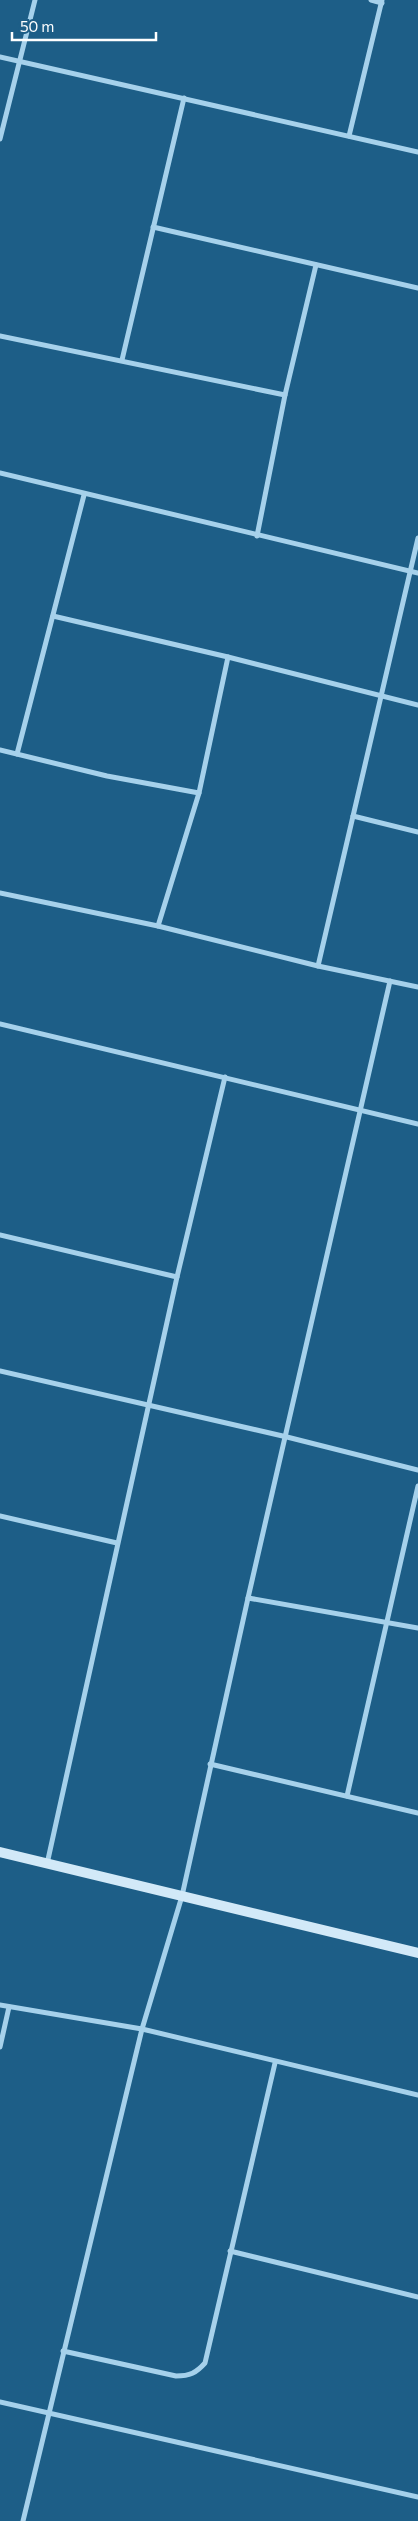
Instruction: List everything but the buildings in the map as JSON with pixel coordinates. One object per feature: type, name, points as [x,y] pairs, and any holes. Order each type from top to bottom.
[{"type":"street","points":[[0,140],[18,61],[35,0]]},
{"type":"street","points":[[350,136],[382,1],[371,0]]},
{"type":"street","points":[[0,57],[418,152]]},
{"type":"street","points":[[122,360],[184,98]]},
{"type":"street","points":[[153,227],[418,288]]},
{"type":"street","points":[[257,536],[285,395],[316,264]]},
{"type":"street","points":[[0,336],[285,395]]},
{"type":"street","points":[[0,473],[84,495],[418,573]]},
{"type":"street","points":[[16,754],[84,495]]},
{"type":"street","points":[[318,966],[418,538]]},
{"type":"street","points":[[53,616],[228,657],[418,705]]},
{"type":"street","points":[[158,926],[199,793],[228,657]]},
{"type":"street","points":[[0,750],[107,776],[199,793]]},
{"type":"street","points":[[353,816],[418,832]]},
{"type":"street","points":[[0,893],[158,926],[318,966],[418,987]]},
{"type":"street","points":[[23,2521],[142,2029],[182,1896],[210,1764],[287,1436],[390,981]]},
{"type":"street","points":[[0,1024],[418,1124]]},
{"type":"street","points":[[47,1865],[117,1542],[177,1277],[225,1077]]},
{"type":"street","points":[[0,1235],[177,1277]]},
{"type":"street","points":[[0,1371],[287,1436],[418,1470]]},
{"type":"street","points":[[347,1796],[385,1622],[418,1486]]},
{"type":"street","points":[[0,1516],[117,1542]]},
{"type":"street","points":[[248,1598],[418,1628]]},
{"type":"street","points":[[210,1764],[418,1813]]},
{"type":"street","points":[[0,1852],[47,1865],[418,1953]]},
{"type":"street","points":[[0,2005],[142,2029],[276,2063],[418,2095]]},
{"type":"street","points":[[0,2047],[9,2007]]},
{"type":"street","points":[[63,2351],[176,2376],[188,2376],[198,2371],[205,2362],[276,2063]]},
{"type":"street","points":[[230,2252],[418,2297]]},
{"type":"street","points":[[0,2402],[418,2497]]}]
